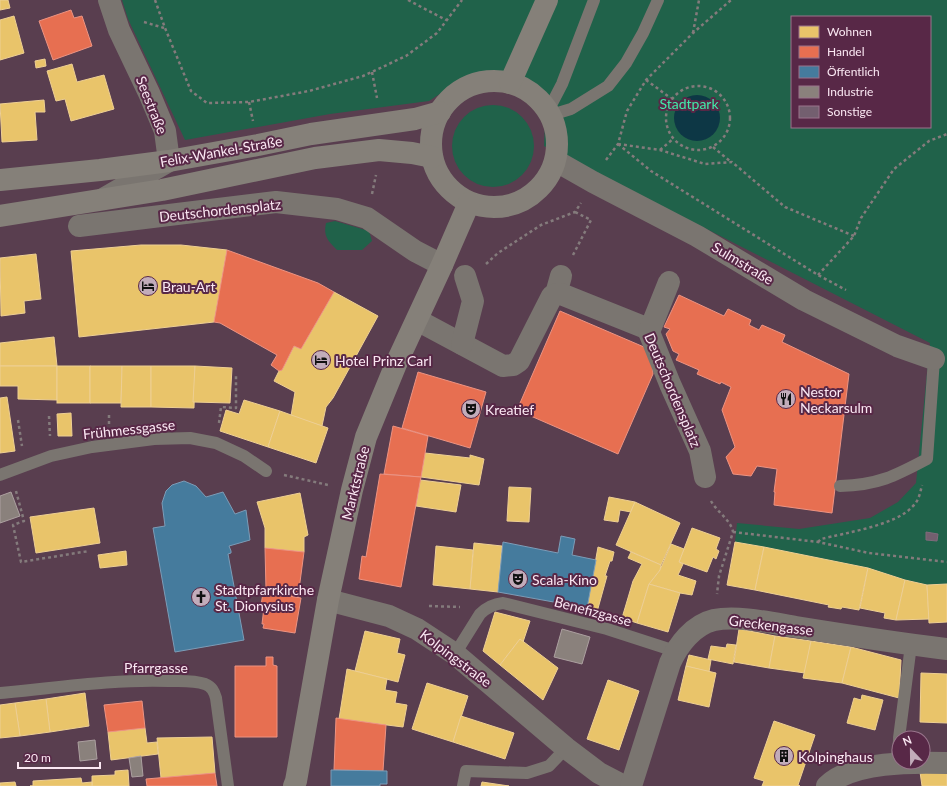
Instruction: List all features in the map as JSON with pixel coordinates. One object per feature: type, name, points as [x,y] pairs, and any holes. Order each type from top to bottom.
[{"type":"main road","points":[[510,83],[547,0]]},
{"type":"main road","points":[[490,81],[510,83],[522,87],[532,94],[541,101],[550,113],[556,127],[558,144],[556,161],[550,176],[540,188],[528,198],[514,205],[499,208],[483,207],[469,203],[456,195],[444,184],[436,171],[432,157],[430,145],[431,134],[434,122],[453,96],[470,86],[490,81]]},
{"type":"main road","name":"Felix-Wankel-Straße","points":[[0,180],[100,170],[169,161],[311,134],[415,119],[440,112]]},
{"type":"main road","name":"Felix-Wankel-Straße","points":[[0,216],[162,190],[315,158],[378,150],[412,153],[432,157]]},
{"type":"main road","name":"Marktstraße","points":[[295,784],[328,600],[352,490],[366,437],[396,364],[469,203]]},
{"type":"street","name":"Seestraße","points":[[109,0],[119,30],[165,131],[169,161]]},
{"type":"street","points":[[100,201],[169,161]]},
{"type":"street","name":"Sulmstraße","points":[[556,161],[697,236],[804,300],[897,346],[934,359]]},
{"type":"street","name":"Deutschordensplatz","points":[[79,226],[276,202],[337,209],[367,218],[416,251],[442,265]]},
{"type":"street","points":[[462,344],[473,301],[466,276]]},
{"type":"street","points":[[649,332],[669,282]]},
{"type":"street","points":[[417,320],[503,366],[513,365],[519,361],[552,296],[556,283]]},
{"type":"street","name":"Deutschordensplatz","points":[[556,283],[561,294],[646,328],[700,451],[705,477]]},
{"type":"street","name":"Kolpingstraße","points":[[328,600],[389,616],[417,629],[455,654],[566,748],[599,772],[624,786]]},
{"type":"street","name":"Greckengasse","points":[[631,786],[675,651],[699,626],[713,620],[730,618],[947,649]]},
{"type":"street","points":[[931,763],[947,763]]},
{"type":"street","points":[[827,786],[850,772],[891,765]]},
{"type":"lane","points":[[550,113],[594,0]]},
{"type":"lane","points":[[550,113],[570,109],[608,86],[626,63],[643,33],[658,0]]},
{"type":"lane","points":[[840,486],[860,485],[882,481],[927,459],[934,359]]},
{"type":"lane","name":"Frühmessgasse","points":[[0,475],[51,456],[85,448],[154,439],[190,438],[216,443],[244,456],[266,471]]},
{"type":"lane","name":"Benefizgasse","points":[[485,609],[495,604],[503,604],[607,629],[675,651]]},
{"type":"lane","points":[[455,654],[480,614],[485,609]]},
{"type":"lane","points":[[900,730],[911,645]]},
{"type":"lane","name":"Pfarrgasse","points":[[0,693],[115,682],[157,680],[206,684],[213,689],[216,698],[228,786]]},
{"type":"lane","points":[[463,786],[466,771],[527,773],[549,766],[566,748]]},
{"type":"path","points":[[155,0],[191,91],[207,103],[249,102],[309,91],[363,76],[406,56],[437,34],[462,0]]},
{"type":"path","points":[[408,0],[446,20]]},
{"type":"path","points":[[693,33],[699,0]]},
{"type":"path","points":[[466,276],[476,273],[498,253],[541,225],[575,212],[605,161],[618,144],[627,111],[646,80],[693,33],[731,0]]},
{"type":"path","points":[[646,80],[672,99]]},
{"type":"path","points":[[697,86],[711,89],[722,97],[729,110],[729,124],[723,138],[713,147],[699,150],[685,148],[673,139],[667,126],[666,112],[672,99],[683,90],[697,86]]},
{"type":"path","points":[[804,300],[818,275],[854,236],[861,218],[894,169],[929,141],[947,134]]},
{"type":"path","points":[[660,150],[673,139]]},
{"type":"path","points":[[618,144],[660,150],[705,164],[732,162]]},
{"type":"path","points":[[618,144],[651,171],[818,275],[851,293]]},
{"type":"path","points":[[713,147],[784,207],[854,236]]},
{"type":"path","points":[[556,283],[591,220],[575,212]]},
{"type":"path","points":[[216,443],[221,407],[236,408],[236,374]]},
{"type":"path","points":[[18,420],[25,466]]},
{"type":"path","points":[[818,542],[821,539],[898,518],[912,508],[920,497],[927,459]]},
{"type":"path","points":[[266,471],[352,490]]},
{"type":"path","points":[[705,477],[710,498],[714,507],[732,527],[733,532],[720,576],[713,620]]},
{"type":"path","points":[[15,487],[24,521],[13,525],[21,562],[89,551]]},
{"type":"path","points":[[733,532],[818,542],[869,553],[947,562]]},
{"type":"path","points":[[426,609],[430,606],[485,609]]},
{"type":"green space","name":"Stadtpark","points":[[122,0],[947,0],[947,584],[927,585],[905,580],[868,568],[735,542],[737,523],[799,529],[870,518],[898,502],[916,483],[930,343],[544,146],[545,125],[537,108],[512,80],[484,76],[455,84],[429,101],[330,114],[185,140],[128,19]]},
{"type":"green space","points":[[493,105],[509,108],[522,117],[531,130],[534,146],[531,162],[522,175],[509,184],[493,187],[477,184],[464,175],[455,162],[452,146],[455,130],[464,117],[477,108]]},
{"type":"green space","points":[[335,221],[369,231],[372,241],[362,250],[337,250],[329,241],[325,231],[326,223]]},
{"type":"water","points":[[692,95],[702,95],[710,99],[716,105],[720,113],[720,123],[716,131],[710,137],[702,141],[692,141],[684,137],[678,131],[674,123],[674,113],[678,105],[684,99]]},
{"type":"building: Wohnen","points":[[0,0],[8,0],[10,8],[0,10]]},
{"type":"building: Wohnen","points":[[14,16],[24,53],[0,60],[0,20]]},
{"type":"building: Wohnen","points":[[45,59],[46,66],[36,68],[35,61]]},
{"type":"building: Wohnen","points":[[72,64],[77,82],[104,75],[114,109],[71,121],[65,99],[56,101],[47,71]]},
{"type":"building: Wohnen","points":[[44,100],[45,112],[35,112],[37,140],[2,142],[0,104]]},
{"type":"building: Wohnen","name":"Brau-Art","points":[[141,245],[181,245],[227,250],[214,322],[79,337],[71,251]]},
{"type":"building: Wohnen","points":[[36,254],[41,299],[24,301],[25,313],[1,316],[0,258]]},
{"type":"building: Wohnen","name":"Hotel Prinz Carl","points":[[334,292],[378,316],[333,398],[326,407],[322,426],[291,416],[295,392],[274,381],[279,371],[282,370],[294,346],[301,349]]},
{"type":"building: Wohnen","points":[[54,337],[57,366],[0,366],[0,343]]},
{"type":"building: Wohnen","points":[[0,366],[57,366],[57,400],[18,399],[18,386],[0,386]]},
{"type":"building: Wohnen","points":[[57,366],[90,366],[90,403],[57,403]]},
{"type":"building: Wohnen","points":[[90,366],[122,366],[121,403],[90,403]]},
{"type":"building: Wohnen","points":[[122,366],[151,366],[151,407],[121,407]]},
{"type":"building: Wohnen","points":[[151,366],[195,366],[194,408],[151,407]]},
{"type":"building: Wohnen","points":[[195,366],[232,368],[230,403],[193,402]]},
{"type":"building: Wohnen","points":[[7,397],[15,451],[0,453],[0,398]]},
{"type":"building: Wohnen","points":[[244,400],[280,411],[268,447],[220,431],[226,410],[239,414]]},
{"type":"building: Wohnen","points":[[280,411],[328,428],[316,463],[268,447]]},
{"type":"building: Wohnen","points":[[71,413],[72,436],[58,436],[57,414]]},
{"type":"building: Wohnen","points":[[425,453],[470,458],[470,455],[484,459],[479,485],[421,477]]},
{"type":"building: Wohnen","points":[[420,480],[461,485],[456,512],[416,506]]},
{"type":"building: Wohnen","points":[[509,487],[531,488],[529,522],[507,521]]},
{"type":"building: Wohnen","points":[[300,493],[308,535],[304,537],[304,552],[265,548],[265,528],[257,502]]},
{"type":"building: Wohnen","points":[[609,497],[635,502],[631,512],[620,510],[618,522],[604,520]]},
{"type":"building: Wohnen","points":[[635,502],[680,523],[661,565],[616,545]]},
{"type":"building: Wohnen","points":[[94,508],[100,543],[36,553],[30,517]]},
{"type":"building: Wohnen","points":[[692,528],[720,538],[716,549],[719,551],[716,559],[713,557],[707,572],[679,562]]},
{"type":"building: Wohnen","points":[[735,542],[764,547],[755,590],[727,585]]},
{"type":"building: Wohnen","points":[[474,543],[502,546],[498,592],[470,589]]},
{"type":"building: Wohnen","points":[[671,544],[684,549],[679,562],[683,564],[678,575],[696,581],[692,595],[649,584],[660,570]]},
{"type":"building: Wohnen","points":[[436,546],[473,550],[470,589],[433,585]]},
{"type":"building: Wohnen","points":[[598,547],[614,552],[612,561],[610,561],[605,576],[607,576],[597,612],[587,608]]},
{"type":"building: Wohnen","points":[[764,547],[868,568],[859,610],[842,607],[841,609],[828,607],[829,605],[755,590]]},
{"type":"building: Wohnen","points":[[126,551],[127,565],[100,568],[98,555]]},
{"type":"building: Wohnen","points":[[631,552],[661,565],[660,570],[649,584],[637,623],[622,618],[633,581],[642,564],[628,558]]},
{"type":"building: Wohnen","points":[[868,568],[905,580],[896,620],[884,618],[885,613],[860,608]]},
{"type":"building: Wohnen","points":[[905,580],[927,585],[929,619],[896,620]]},
{"type":"building: Wohnen","points":[[649,584],[680,593],[668,632],[637,623]]},
{"type":"building: Wohnen","points":[[947,584],[947,622],[929,623],[927,585]]},
{"type":"building: Wohnen","points":[[495,612],[530,621],[523,642],[520,639],[500,665],[483,651]]},
{"type":"building: Wohnen","points":[[739,629],[775,636],[769,668],[734,662]]},
{"type":"building: Wohnen","points":[[365,631],[400,639],[397,653],[405,655],[398,682],[355,671]]},
{"type":"building: Wohnen","points":[[775,636],[811,641],[805,673],[769,668]]},
{"type":"building: Wohnen","points":[[520,639],[558,668],[543,700],[500,665]]},
{"type":"building: Wohnen","points":[[811,641],[851,647],[842,683],[803,678]]},
{"type":"building: Wohnen","points":[[727,644],[736,645],[733,664],[708,659],[711,646],[726,648]]},
{"type":"building: Wohnen","points":[[851,647],[901,660],[899,698],[842,683]]},
{"type":"building: Wohnen","points":[[689,655],[711,660],[709,672],[686,666]]},
{"type":"building: Wohnen","points":[[686,666],[716,673],[709,707],[678,700]]},
{"type":"building: Wohnen","points":[[347,669],[387,679],[385,690],[397,692],[395,703],[407,705],[403,727],[339,719]]},
{"type":"building: Wohnen","points":[[921,673],[947,674],[947,723],[920,722]]},
{"type":"building: Wohnen","points":[[608,680],[639,691],[619,750],[587,739]]},
{"type":"building: Wohnen","points":[[427,683],[468,696],[453,742],[412,729]]},
{"type":"building: Wohnen","points":[[85,693],[89,726],[50,732],[46,699]]},
{"type":"building: Wohnen","points":[[862,695],[883,700],[875,730],[847,723],[854,698],[861,700]]},
{"type":"building: Wohnen","points":[[46,699],[50,732],[20,736],[15,703]]},
{"type":"building: Wohnen","points":[[15,703],[20,736],[0,738],[0,705]]},
{"type":"building: Wohnen","points":[[461,716],[514,733],[505,759],[453,742]]},
{"type":"building: Wohnen","name":"Kolpinghaus","points":[[774,721],[815,735],[798,785],[800,786],[762,786],[764,781],[754,778]]},
{"type":"building: Wohnen","points":[[145,728],[147,743],[157,742],[158,754],[111,760],[108,732]]},
{"type":"building: Wohnen","points":[[212,737],[215,773],[161,778],[157,738]]},
{"type":"building: Wohnen","points":[[128,770],[129,786],[92,786],[92,776],[115,775],[115,771]]},
{"type":"building: Wohnen","points":[[947,771],[947,786],[922,786],[920,772]]},
{"type":"building: Wohnen","points":[[81,778],[82,783],[92,782],[92,786],[33,786],[33,781]]},
{"type":"building: Wohnen","points":[[15,782],[16,786],[0,786],[0,783]]},
{"type":"building: Wohnen","points":[[482,782],[509,786],[481,786]]},
{"type":"building: Handel","points":[[71,10],[74,18],[82,16],[92,46],[53,60],[39,21]]},
{"type":"building: Handel","points":[[227,250],[318,283],[334,292],[301,349],[294,346],[282,370],[279,371],[271,365],[277,355],[220,323],[214,322]]},
{"type":"building: Handel","name":"Nestor Neckarsulm","points":[[679,295],[724,316],[728,309],[751,320],[749,325],[759,330],[762,325],[785,335],[782,342],[849,374],[832,513],[774,505],[777,469],[757,466],[751,476],[733,474],[726,457],[735,447],[722,410],[731,387],[697,374],[699,370],[676,360],[679,354],[673,351],[666,334],[670,329],[664,327]]},
{"type":"building: Handel","points":[[560,311],[644,347],[652,360],[653,374],[618,454],[517,410]]},
{"type":"building: Handel","points":[[418,372],[486,392],[470,448],[402,428]]},
{"type":"building: Handel","points":[[393,426],[428,436],[421,477],[384,474]]},
{"type":"building: Handel","points":[[380,474],[421,477],[401,587],[359,579],[362,556],[366,557]]},
{"type":"building: Handel","points":[[265,548],[304,552],[298,597],[263,592],[263,590],[266,590]]},
{"type":"building: Handel","points":[[263,592],[301,598],[295,633],[263,628],[264,607],[261,606]]},
{"type":"building: Handel","points":[[266,657],[273,657],[273,665],[277,666],[277,737],[235,737],[235,666],[266,666]]},
{"type":"building: Handel","points":[[142,701],[145,728],[108,732],[104,705]]},
{"type":"building: Handel","points":[[336,718],[386,725],[383,771],[334,770]]},
{"type":"building: Handel","points":[[215,773],[217,786],[147,786],[146,779]]},
{"type":"building: Öffentlich","name":"Stadtpfarrkirche St. Dionysius","points":[[184,481],[196,486],[206,497],[223,492],[235,514],[246,510],[250,540],[229,546],[231,553],[228,554],[244,640],[175,652],[153,528],[165,526],[162,503],[166,491],[172,485]]},
{"type":"building: Öffentlich","points":[[561,536],[575,539],[572,555],[596,560],[587,608],[498,592],[503,542],[558,553]]},
{"type":"building: Öffentlich","points":[[331,770],[387,771],[387,784],[380,784],[380,786],[331,786]]},
{"type":"building: Industrie","points":[[11,492],[20,516],[0,523],[0,496]]},
{"type":"building: Industrie","points":[[562,629],[590,637],[582,664],[554,657]]},
{"type":"building: Industrie","points":[[95,740],[97,759],[80,761],[78,742]]},
{"type":"building: Industrie","points":[[141,756],[143,776],[132,777],[129,758]]},
{"type":"building: Sonstige","points":[[926,532],[938,534],[937,541],[926,540]]},
{"type":"place","name":"Brau-Art","points":[[148,286]]},
{"type":"place","name":"Hotel Prinz Carl","points":[[321,360]]},
{"type":"place","name":"Nestor Neckarsulm","points":[[786,399]]},
{"type":"place","name":"Kreatief","points":[[471,409]]},
{"type":"place","name":"Scala-Kino","points":[[518,579]]},
{"type":"place","name":"Stadtpfarrkirche St. Dionysius","points":[[201,597]]},
{"type":"place","name":"Kolpinghaus","points":[[784,756]]}]
